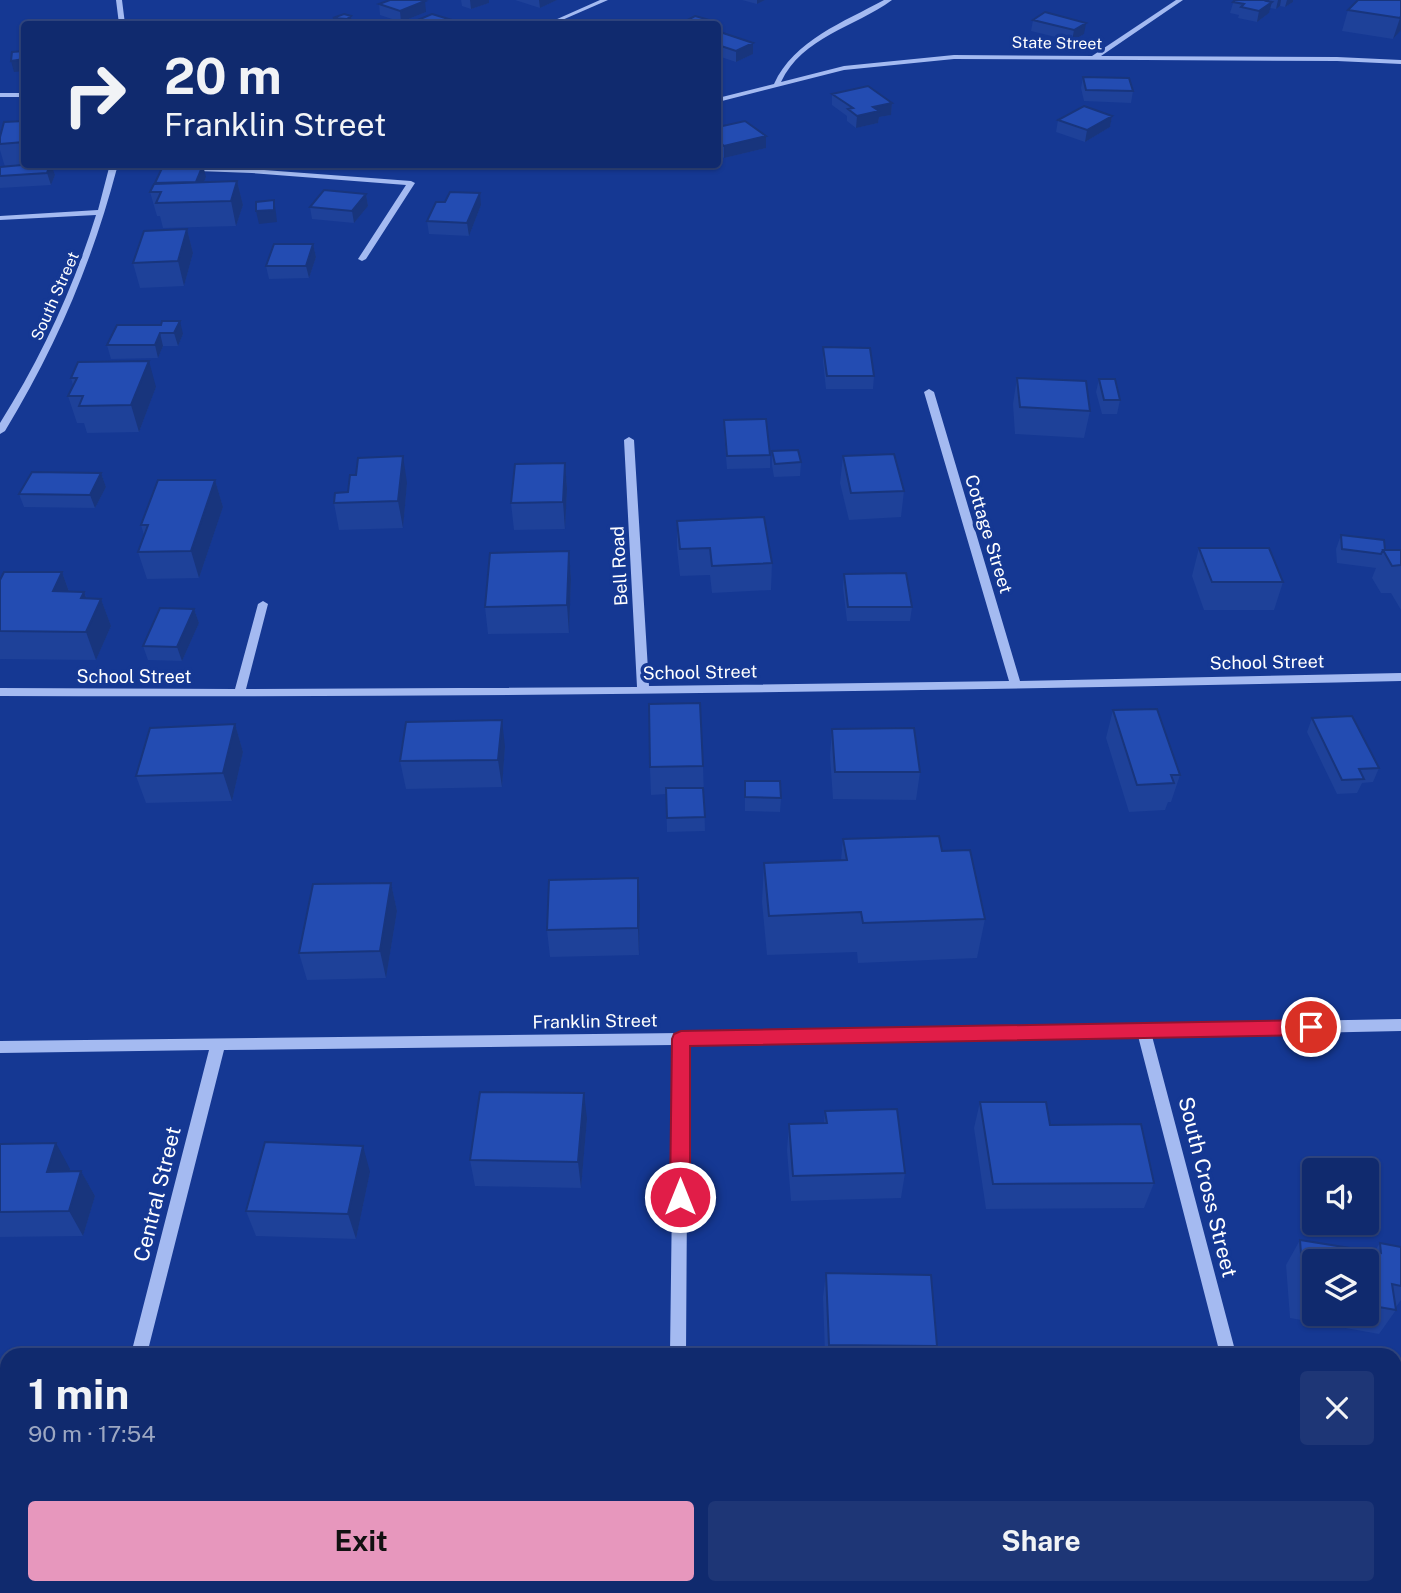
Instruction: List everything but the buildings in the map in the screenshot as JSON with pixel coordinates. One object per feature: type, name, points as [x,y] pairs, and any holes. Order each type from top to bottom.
[{"type":"street","points":[[119,0],[122,21]]},
{"type":"street","points":[[556,21],[605,0]]},
{"type":"street","points":[[777,84],[780,72],[794,56],[889,0]]},
{"type":"street","points":[[1092,58],[1180,0]]},
{"type":"street","name":"State Street","points":[[721,99],[844,68],[917,60],[991,56],[1401,62]]},
{"type":"street","points":[[0,95],[21,95]]},
{"type":"street","name":"South Street","points":[[0,431],[37,368],[86,265],[113,168]]},
{"type":"street","points":[[183,168],[411,183],[362,259]]},
{"type":"street","points":[[0,218],[102,212]]},
{"type":"street","name":"Cottage Street","points":[[929,392],[1016,685]]},
{"type":"street","name":"Bell Road","points":[[629,440],[643,690]]},
{"type":"street","points":[[239,694],[263,604]]},
{"type":"street","name":"School Street","points":[[0,692],[239,694],[643,690],[1401,677]]},
{"type":"street","name":"Franklin Street","points":[[0,1047],[681,1039],[1401,1025]]},
{"type":"street","name":"South Cross Street","points":[[1144,1031],[1226,1348]]},
{"type":"street","points":[[678,1348],[681,1039]]},
{"type":"street","name":"Central Street","points":[[141,1348],[218,1044]]},
{"type":"route","points":[[680,1197],[681,1039],[1311,1027]]}]
